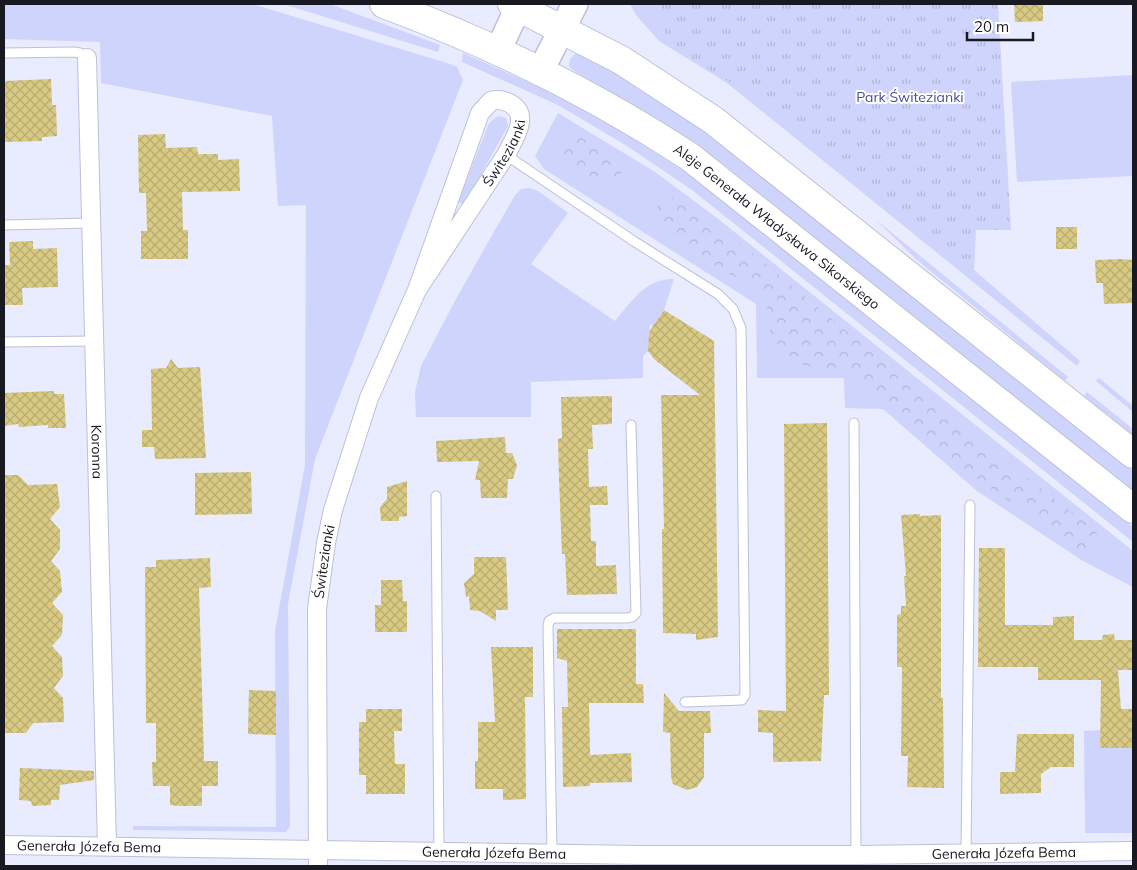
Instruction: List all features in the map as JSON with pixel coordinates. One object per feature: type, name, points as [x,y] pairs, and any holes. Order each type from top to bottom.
[{"type":"main road","name":"Aleje Generała Władysława Sikorskiego","points":[[384,4],[454,30],[541,70],[622,114],[712,173],[1133,508]]},
{"type":"main road","points":[[517,5],[621,60],[672,92],[734,135],[1133,454]]},
{"type":"street","points":[[541,70],[575,4]]},
{"type":"street","points":[[498,50],[517,5]]},
{"type":"street","name":"Koronna","points":[[87,58],[108,846]]},
{"type":"street","name":"Świtezianki","points":[[318,858],[318,609],[326,543],[348,459],[369,398],[417,290],[474,126],[480,113],[491,100],[506,101],[519,111],[520,126],[506,155],[417,290]]},
{"type":"street","name":"Generała Józefa Bema","points":[[4,845],[108,846],[318,858],[439,852],[757,861],[856,855],[1133,852]]},
{"type":"lane","points":[[4,52],[74,52],[80,53],[87,58]]},
{"type":"lane","points":[[506,155],[635,242],[718,294],[739,318],[741,328],[745,695],[742,700],[685,702]]},
{"type":"lane","points":[[4,225],[91,223]]},
{"type":"lane","points":[[4,342],[94,341]]},
{"type":"lane","points":[[854,423],[856,855]]},
{"type":"lane","points":[[552,854],[549,621],[554,618],[627,618],[632,617],[636,613],[631,425]]},
{"type":"lane","points":[[436,496],[439,852]]},
{"type":"lane","points":[[966,853],[970,505]]},
{"type":"green space","points":[[4,4],[252,4],[447,63],[457,67],[463,80],[315,459],[288,604],[290,826],[286,832],[133,830],[133,826],[276,827],[275,631],[305,465],[306,205],[278,206],[272,116],[101,83],[100,42],[4,39]]},
{"type":"green space","points":[[283,4],[330,4],[440,45],[438,52]]},
{"type":"green space","points":[[630,4],[656,4],[975,230],[974,270],[1080,361],[1077,366],[727,83],[659,41],[636,15]]},
{"type":"green space","name":"Park Świtezianki","points":[[650,4],[998,4],[1011,230],[976,230],[974,270],[864,179],[768,106],[671,46]]},
{"type":"green space","points":[[463,53],[561,97],[596,115],[699,181],[1133,527],[1133,542],[692,190],[627,146],[558,105],[462,62]]},
{"type":"green space","points":[[575,54],[583,54],[654,95],[724,144],[1133,471],[1133,491],[723,164],[654,117],[574,71],[569,66],[570,59]]},
{"type":"green space","points":[[1133,75],[1133,176],[1017,182],[1011,82]]},
{"type":"green space","points":[[558,113],[655,172],[717,218],[1133,551],[1133,587],[1083,561],[977,491],[883,409],[845,408],[844,378],[757,378],[756,304],[544,169],[535,156]]},
{"type":"green space","points":[[498,116],[506,118],[508,126],[464,205],[458,202],[489,123]]},
{"type":"green space","points":[[567,130],[612,155],[624,171],[617,176],[600,181],[592,181],[577,176],[570,170],[563,157],[561,139]]},
{"type":"green space","points":[[529,188],[538,191],[568,213],[531,264],[615,321],[633,299],[647,287],[664,280],[674,279],[664,310],[653,326],[650,324],[648,351],[643,356],[643,378],[531,382],[531,417],[416,417],[415,392],[421,366],[457,297],[515,195],[521,189]]},
{"type":"green space","points":[[676,197],[740,243],[985,446],[1095,530],[1100,544],[1093,554],[1075,548],[953,462],[899,413],[870,393],[854,376],[798,364],[771,338],[767,306],[753,287],[698,256],[657,228],[658,200]]},
{"type":"green space","points":[[875,219],[1068,377],[1065,381],[917,260]]},
{"type":"green space","points":[[1099,378],[1133,406],[1133,412],[1096,381]]},
{"type":"green space","points":[[1087,392],[1133,429],[1133,436],[1084,396]]},
{"type":"green space","points":[[1100,730],[1100,748],[1133,748],[1133,833],[1085,833],[1084,731]]},
{"type":"building","points":[[1014,4],[1043,4],[1043,21],[1015,22]]},
{"type":"building","points":[[51,79],[52,105],[56,105],[57,136],[42,137],[42,141],[4,142],[4,81]]},
{"type":"building","points":[[165,134],[166,148],[197,147],[198,154],[218,154],[218,160],[239,159],[240,191],[182,192],[183,230],[188,230],[188,259],[141,259],[141,231],[147,231],[146,193],[139,193],[138,135]]},
{"type":"building","points":[[1056,227],[1077,227],[1077,249],[1056,249]]},
{"type":"building","points":[[33,241],[33,249],[57,248],[58,287],[22,288],[23,305],[4,305],[4,265],[10,265],[9,242]]},
{"type":"building","points":[[1095,260],[1133,260],[1133,303],[1104,304],[1103,283],[1096,283]]},
{"type":"building","points":[[664,310],[714,341],[718,637],[696,640],[696,634],[663,633],[662,529],[664,529],[661,395],[700,395],[655,360],[648,351],[649,332]]},
{"type":"building","points":[[171,359],[178,368],[200,367],[206,458],[155,459],[154,447],[142,447],[142,430],[152,430],[151,369],[166,368]]},
{"type":"building","points":[[54,391],[54,394],[64,394],[66,428],[48,428],[48,425],[19,427],[18,424],[4,426],[4,393]]},
{"type":"building","points":[[612,396],[612,424],[592,425],[593,449],[588,449],[589,487],[607,486],[608,505],[590,505],[591,541],[596,541],[596,566],[616,565],[617,594],[567,595],[565,554],[562,554],[559,479],[558,439],[562,438],[561,397]]},
{"type":"building","points":[[827,423],[829,695],[824,695],[821,761],[773,762],[773,733],[758,732],[758,710],[786,711],[784,424]]},
{"type":"building","points":[[505,437],[506,453],[512,453],[517,465],[513,479],[508,479],[507,498],[481,498],[480,480],[475,480],[479,461],[437,462],[436,441]]},
{"type":"building","points":[[251,472],[252,514],[195,515],[195,473]]},
{"type":"building","points":[[4,475],[18,475],[28,485],[57,484],[60,507],[50,519],[60,530],[60,549],[51,561],[60,571],[62,592],[52,603],[63,615],[62,635],[52,646],[62,657],[63,676],[54,688],[63,698],[64,722],[33,723],[26,733],[4,733]]},
{"type":"building","points":[[407,481],[407,516],[399,517],[399,521],[381,521],[380,507],[387,499],[387,487]]},
{"type":"building","points":[[920,514],[920,516],[941,515],[941,698],[943,698],[944,788],[907,787],[908,756],[901,756],[902,667],[897,667],[897,615],[901,614],[901,606],[906,606],[904,576],[906,576],[901,515]]},
{"type":"building","points":[[979,548],[1005,548],[1005,625],[1053,625],[1053,617],[1074,616],[1074,640],[1102,640],[1103,635],[1114,634],[1115,640],[1133,640],[1133,670],[1118,670],[1121,709],[1133,709],[1133,748],[1100,748],[1101,680],[1038,680],[1038,667],[978,667]]},
{"type":"building","points":[[474,557],[506,557],[508,610],[496,610],[496,621],[480,611],[470,610],[469,596],[466,597],[464,583],[474,574]]},
{"type":"building","points":[[210,558],[211,587],[199,588],[204,761],[218,761],[218,786],[202,786],[202,806],[170,805],[170,786],[153,786],[152,762],[156,762],[156,723],[146,723],[145,567],[156,567],[156,560]]},
{"type":"building","points":[[381,580],[402,580],[403,601],[407,601],[407,632],[375,632],[375,605],[381,605]]},
{"type":"building","points":[[557,629],[636,629],[636,684],[643,684],[644,703],[589,703],[590,755],[631,753],[632,782],[590,783],[590,786],[563,787],[562,707],[568,707],[567,661],[557,658]]},
{"type":"building","points":[[491,647],[533,647],[533,697],[525,697],[526,799],[503,800],[503,789],[475,789],[475,761],[478,761],[478,722],[495,722]]},
{"type":"building","points":[[249,690],[276,691],[276,735],[248,734]]},
{"type":"building","points":[[664,693],[679,711],[710,711],[711,733],[704,733],[704,777],[697,787],[687,790],[673,784],[671,777],[670,733],[663,732]]},
{"type":"building","points":[[366,709],[402,709],[402,731],[394,731],[395,764],[405,764],[405,794],[366,794],[366,775],[359,775],[359,722],[366,722]]},
{"type":"building","points":[[1017,734],[1074,734],[1074,767],[1051,767],[1041,774],[1041,793],[1000,794],[1000,772],[1015,772]]},
{"type":"building","points":[[20,768],[94,771],[94,780],[60,785],[59,800],[51,800],[51,805],[32,806],[31,801],[19,800]]}]
